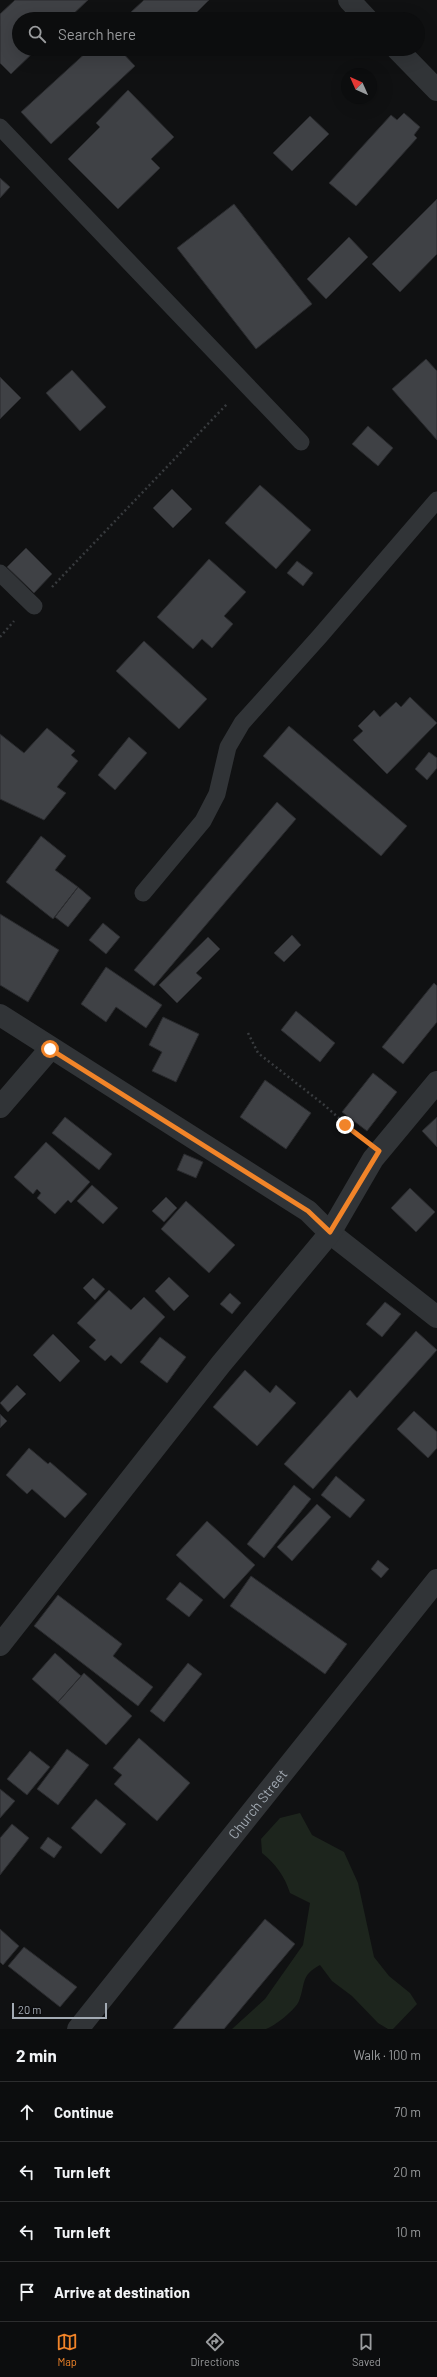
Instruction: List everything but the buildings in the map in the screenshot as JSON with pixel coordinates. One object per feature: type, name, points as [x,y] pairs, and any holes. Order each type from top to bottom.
[{"type":"street","points":[[349,0],[361,12]]},
{"type":"street","points":[[404,56],[437,90]]},
{"type":"street","points":[[0,1015],[50,1049],[308,1211],[330,1232],[437,1317]]},
{"type":"street","points":[[0,1107],[50,1049]]},
{"type":"street","points":[[0,1645],[217,1370],[330,1232],[379,1151],[437,1082]]},
{"type":"street","name":"Church Street","points":[[78,2029],[437,1580]]},
{"type":"lane","points":[[0,127],[301,442]]},
{"type":"lane","points":[[143,893],[203,821],[217,794],[228,747],[242,723],[320,636],[437,500]]},
{"type":"lane","points":[[0,573],[34,606]]},
{"type":"path","points":[[34,606],[150,482],[246,385]]},
{"type":"path","points":[[248,1033],[258,1053],[379,1151]]},
{"type":"shaded area","points":[[300,1813],[312,1835],[344,1852],[358,1883],[374,1957],[389,1976],[410,1993],[417,2004],[393,2029],[388,2029],[378,2023],[352,1996],[332,1981],[320,1965],[306,1976],[299,2001],[290,2013],[280,2021],[266,2029],[232,2029],[265,1999],[303,1945],[310,1903],[290,1893],[279,1871],[262,1853],[261,1839],[280,1818]]},
{"type":"route","points":[[50,1049],[308,1211],[330,1232],[379,1151],[345,1125]]}]
